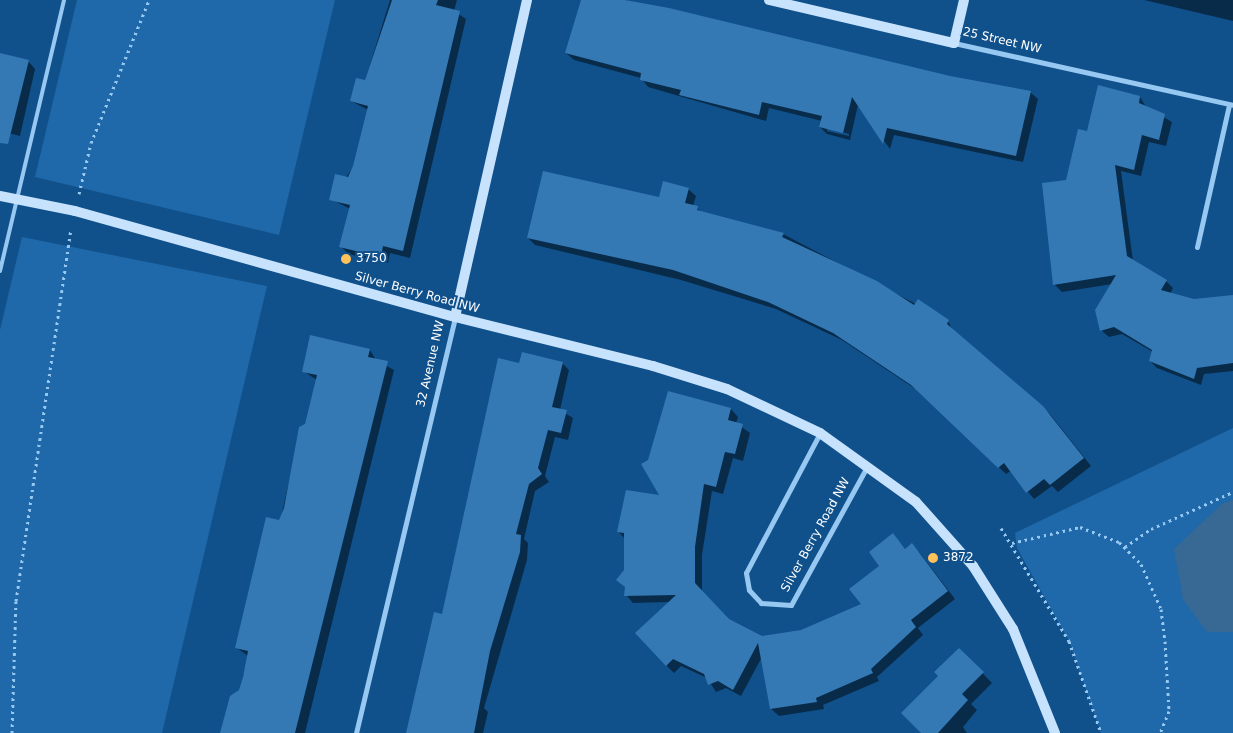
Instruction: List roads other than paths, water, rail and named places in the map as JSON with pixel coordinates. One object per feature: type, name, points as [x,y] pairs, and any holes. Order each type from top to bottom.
[{"type":"street","name":"32 Avenue NW","points":[[356,733],[455,317],[527,0]]},
{"type":"street","name":"25 Street NW","points":[[769,0],[1231,105],[1197,247]]},
{"type":"street","points":[[954,43],[964,0]]},
{"type":"street","name":"Silver Berry Road NW","points":[[0,196],[17,198],[727,389],[820,433],[869,464],[916,502],[973,566],[1013,629],[1055,733]]},
{"type":"street","name":"Silver Berry Road NW","points":[[820,433],[746,573],[749,590],[761,603],[791,605],[869,464]]},
{"type":"lane","points":[[0,271],[64,0]]},
{"type":"place","name":"3750","points":[[346,259]]},
{"type":"place","name":"3872","points":[[933,558]]}]
